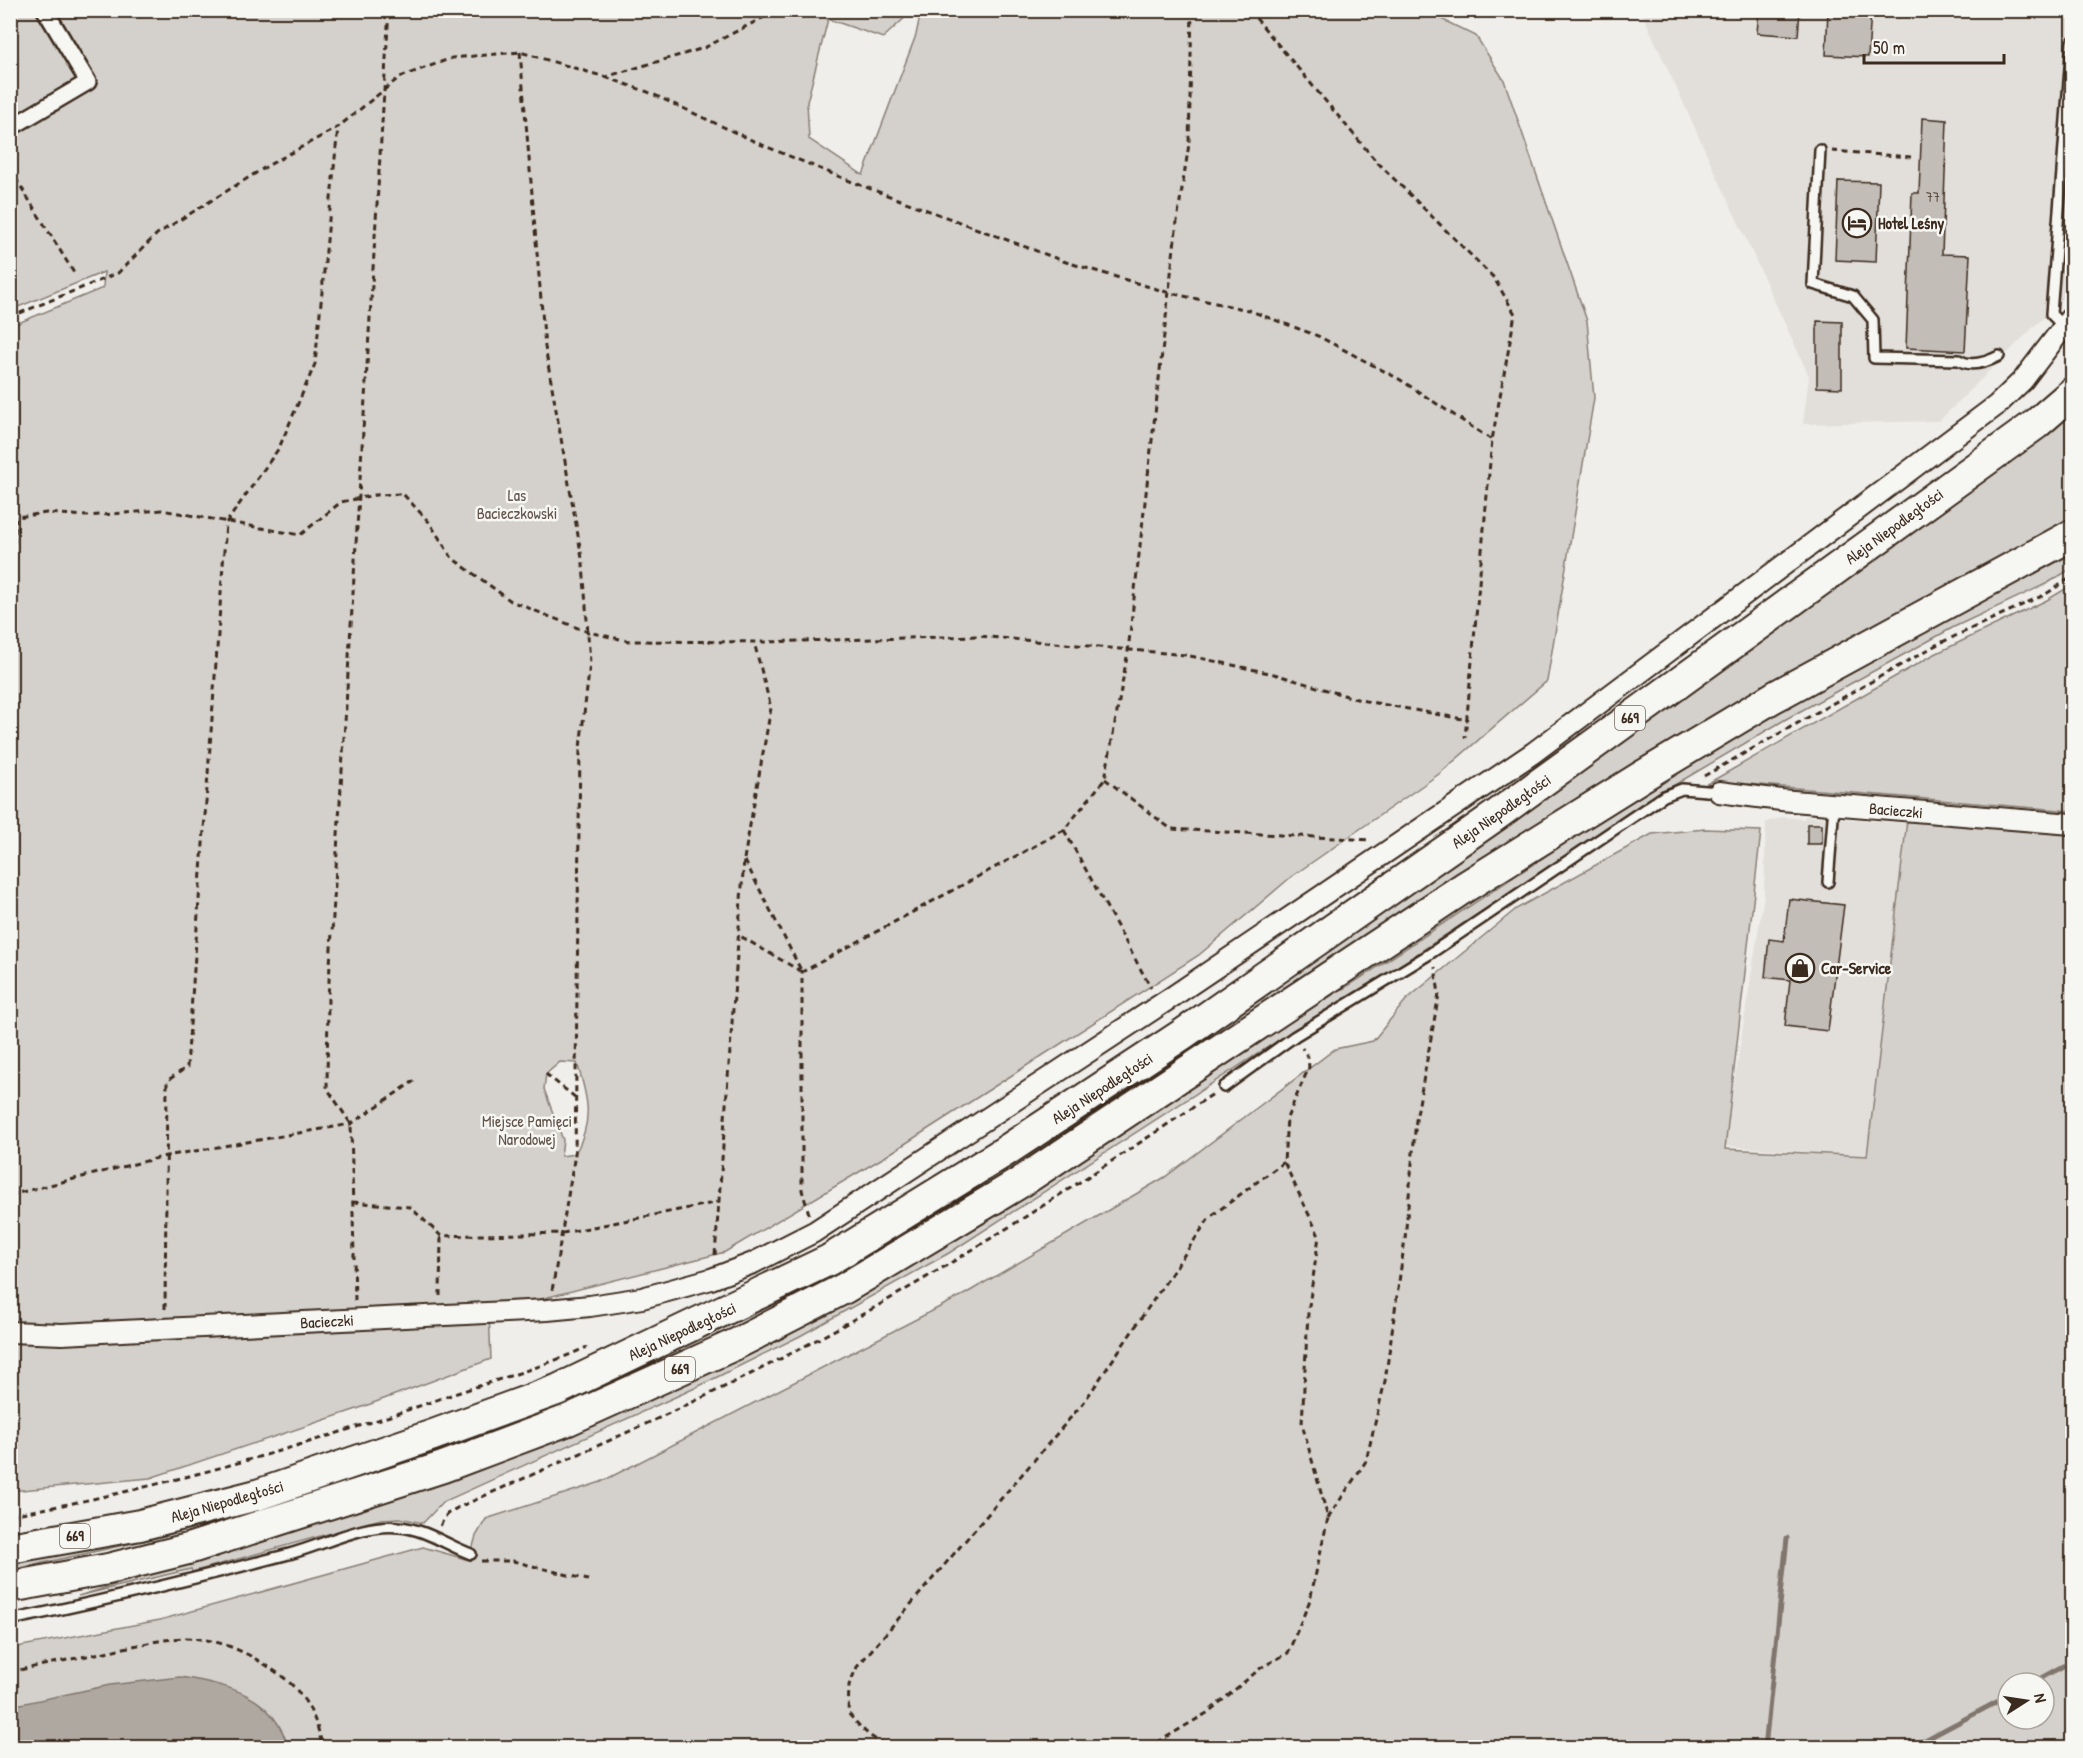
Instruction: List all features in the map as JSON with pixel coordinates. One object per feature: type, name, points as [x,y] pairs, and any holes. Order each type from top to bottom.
[{"type":"main road","name":"Aleja Niepodległości","points":[[10,1548],[140,1525],[257,1495],[433,1435],[557,1390],[829,1260],[994,1159],[1192,1028],[1630,718],[2036,424],[2073,393]]},
{"type":"main road","name":"Aleja Niepodległości","points":[[10,1587],[108,1569],[188,1550],[443,1467],[568,1420],[736,1344],[845,1288],[1021,1182],[1465,887],[1641,777],[1774,697],[2073,535]]},
{"type":"street","points":[[10,128],[88,82],[45,10]]},
{"type":"street","name":"Bacieczki","points":[[10,1332],[62,1334],[547,1310],[642,1298],[711,1279],[753,1263],[808,1222],[1169,999],[1533,753],[1998,405],[2023,380],[2068,321]]},
{"type":"street","name":"Bacieczki","points":[[1719,792],[1834,805],[2073,824]]},
{"type":"lane","points":[[2068,321],[2051,314],[2073,42]]},
{"type":"lane","points":[[1820,150],[1813,284],[1852,296],[1873,320],[1874,358],[1959,360],[1964,363],[1982,363],[1999,356]]},
{"type":"lane","points":[[1224,1087],[1295,1036],[1428,955],[1664,796],[1682,789],[1719,792]]},
{"type":"lane","points":[[1828,882],[1834,805]]},
{"type":"lane","points":[[10,1620],[128,1596],[382,1527],[400,1527],[439,1538],[467,1552]]},
{"type":"path","points":[[356,1311],[351,1124],[327,1088],[328,1008],[389,10]]},
{"type":"path","points":[[605,77],[704,48],[778,10]]},
{"type":"path","points":[[802,972],[1064,830],[1105,780],[1128,651],[1177,220],[1190,144],[1192,10]]},
{"type":"path","points":[[1249,10],[1376,161],[1494,278],[1515,314],[1492,440],[1465,738]]},
{"type":"path","points":[[520,52],[545,347],[583,564],[590,663],[580,748],[575,1154],[563,1233],[547,1310]]},
{"type":"path","points":[[10,317],[118,273],[157,234],[269,165],[338,127],[400,76],[452,58],[520,52],[648,92],[760,144],[855,183],[1066,262],[1170,293],[1248,309],[1318,336],[1399,379],[1492,440]]},
{"type":"path","points":[[165,1329],[167,1080],[187,1067],[226,522],[279,448],[315,364],[338,127]]},
{"type":"path","points":[[1820,150],[1911,158]]},
{"type":"path","points":[[10,169],[74,273]]},
{"type":"path","points":[[10,518],[16,519],[46,513],[87,516],[162,510],[300,535],[341,502],[403,494],[429,522],[452,558],[511,601],[588,632],[629,641],[754,642],[979,636],[1197,658],[1274,674],[1360,700],[1468,720]]},
{"type":"path","points":[[10,596],[16,519]]},
{"type":"path","points":[[1682,789],[1938,644],[2046,594],[2073,577]]},
{"type":"path","points":[[715,1255],[744,859],[771,708],[754,642]]},
{"type":"path","points":[[1105,780],[1171,829],[1372,840]]},
{"type":"path","points":[[1064,830],[1155,995]]},
{"type":"path","points":[[744,859],[802,972],[802,1190],[808,1222]]},
{"type":"path","points":[[740,936],[802,972]]},
{"type":"path","points":[[1148,1748],[1207,1713],[1262,1667],[1288,1653],[1310,1600],[1328,1518],[1366,1461],[1385,1381],[1405,1239],[1416,1120],[1439,994],[1439,981],[1428,955]]},
{"type":"path","points":[[1295,1036],[1308,1057],[1309,1067],[1287,1118],[1284,1162],[1319,1236],[1308,1312],[1302,1424],[1328,1518]]},
{"type":"path","points":[[546,1074],[576,1098]]},
{"type":"path","points":[[10,1195],[166,1156],[351,1124],[414,1082]]},
{"type":"path","points":[[906,1748],[882,1744],[867,1735],[848,1713],[849,1685],[857,1667],[1084,1402],[1210,1217],[1284,1162]]},
{"type":"path","points":[[353,1202],[410,1207],[441,1236],[563,1233],[719,1202]]},
{"type":"path","points":[[808,1222],[817,1210]]},
{"type":"path","points":[[440,1316],[441,1236]]},
{"type":"path","points":[[10,1515],[75,1504],[207,1473],[274,1454],[393,1416],[596,1343]]},
{"type":"path","points":[[467,1552],[470,1561],[513,1561],[588,1580]]},
{"type":"path","points":[[10,1672],[137,1645],[186,1638],[219,1643],[249,1653],[283,1677],[308,1703],[320,1731],[322,1748]]},
{"type":"shaded area","points":[[1641,11],[2072,11],[2072,289],[1939,421],[1803,424],[1809,376]]},
{"type":"shaded area","points":[[1805,816],[1906,823],[1867,1156],[1724,1146],[1764,895],[1766,822],[1783,817],[1804,819]]},
{"type":"shaded area","points":[[180,1677],[231,1689],[260,1704],[272,1715],[288,1747],[11,1747],[11,1706],[110,1685]]},
{"type":"green space","name":"Las Bacieczkowski","points":[[11,11],[912,11],[883,38],[828,19],[807,102],[809,139],[863,175],[916,35],[921,11],[1425,11],[1476,36],[1504,80],[1587,321],[1594,398],[1547,681],[1439,774],[1291,877],[1199,955],[886,1156],[725,1252],[489,1312],[491,1359],[357,1409],[150,1478],[11,1491],[11,326],[103,288],[104,272],[11,310]],"holes":[[[560,1062],[577,1063],[586,1098],[587,1119],[575,1154],[561,1156],[563,1140],[544,1089],[546,1074]]]},
{"type":"green space","points":[[2072,402],[2072,517],[1459,876],[1272,997],[1049,1148],[930,1222],[785,1303],[547,1415],[408,1465],[265,1510],[152,1539],[11,1570],[11,1563],[153,1532],[781,1297]]},
{"type":"green space","points":[[2072,554],[2072,568],[2048,583],[1954,627],[1786,719],[1671,787],[1359,992],[1293,1031],[949,1253],[800,1336],[695,1388],[443,1502],[423,1523],[400,1518],[381,1519],[192,1572],[191,1569],[78,1596],[194,1561],[194,1559],[359,1511],[459,1476],[798,1328],[947,1245],[1286,1022],[1356,981],[1667,776],[1780,709],[1970,606]]},
{"type":"green space","points":[[2072,585],[2072,811],[1724,782],[1723,786],[1705,785],[1933,655],[2047,600]]},
{"type":"green space","points":[[1907,820],[2072,835],[2072,1747],[11,1748],[11,1648],[160,1620],[423,1547],[469,1560],[476,1536],[486,1519],[601,1482],[965,1294],[1165,1177],[1335,1049],[1373,1041],[1406,1000],[1516,909],[1652,834],[1705,829],[1761,831],[1725,1149],[1867,1156]]},
{"type":"building","points":[[1759,10],[1800,10],[1798,36],[1757,33]]},
{"type":"building","points":[[1828,10],[1871,10],[1868,57],[1826,55]]},
{"type":"building","name":"Hotel Leśny","points":[[1922,118],[1947,120],[1942,254],[1970,255],[1965,351],[1906,348],[1912,193],[1919,193]]},
{"type":"building","points":[[1838,181],[1879,182],[1876,262],[1835,260]]},
{"type":"building","points":[[1817,321],[1842,322],[1842,388],[1817,387]]},
{"type":"building","points":[[1807,824],[1822,824],[1822,844],[1807,844]]},
{"type":"building","name":"Car-Service","points":[[1789,899],[1844,905],[1828,1031],[1785,1026],[1790,980],[1765,977],[1769,939],[1784,941]]},
{"type":"waterway","points":[[1765,1748],[1787,1538]]},
{"type":"waterway","points":[[2054,1671],[2072,1661]]},
{"type":"waterway","points":[[1910,1748],[1996,1702]]},
{"type":"place","name":"Hotel Leśny","points":[[1857,223]]},
{"type":"place","name":"Car-Service","points":[[1800,968]]},
{"type":"park label","name":"Miejsce Pamięci Narodowej","points":[[527,1130]]}]
